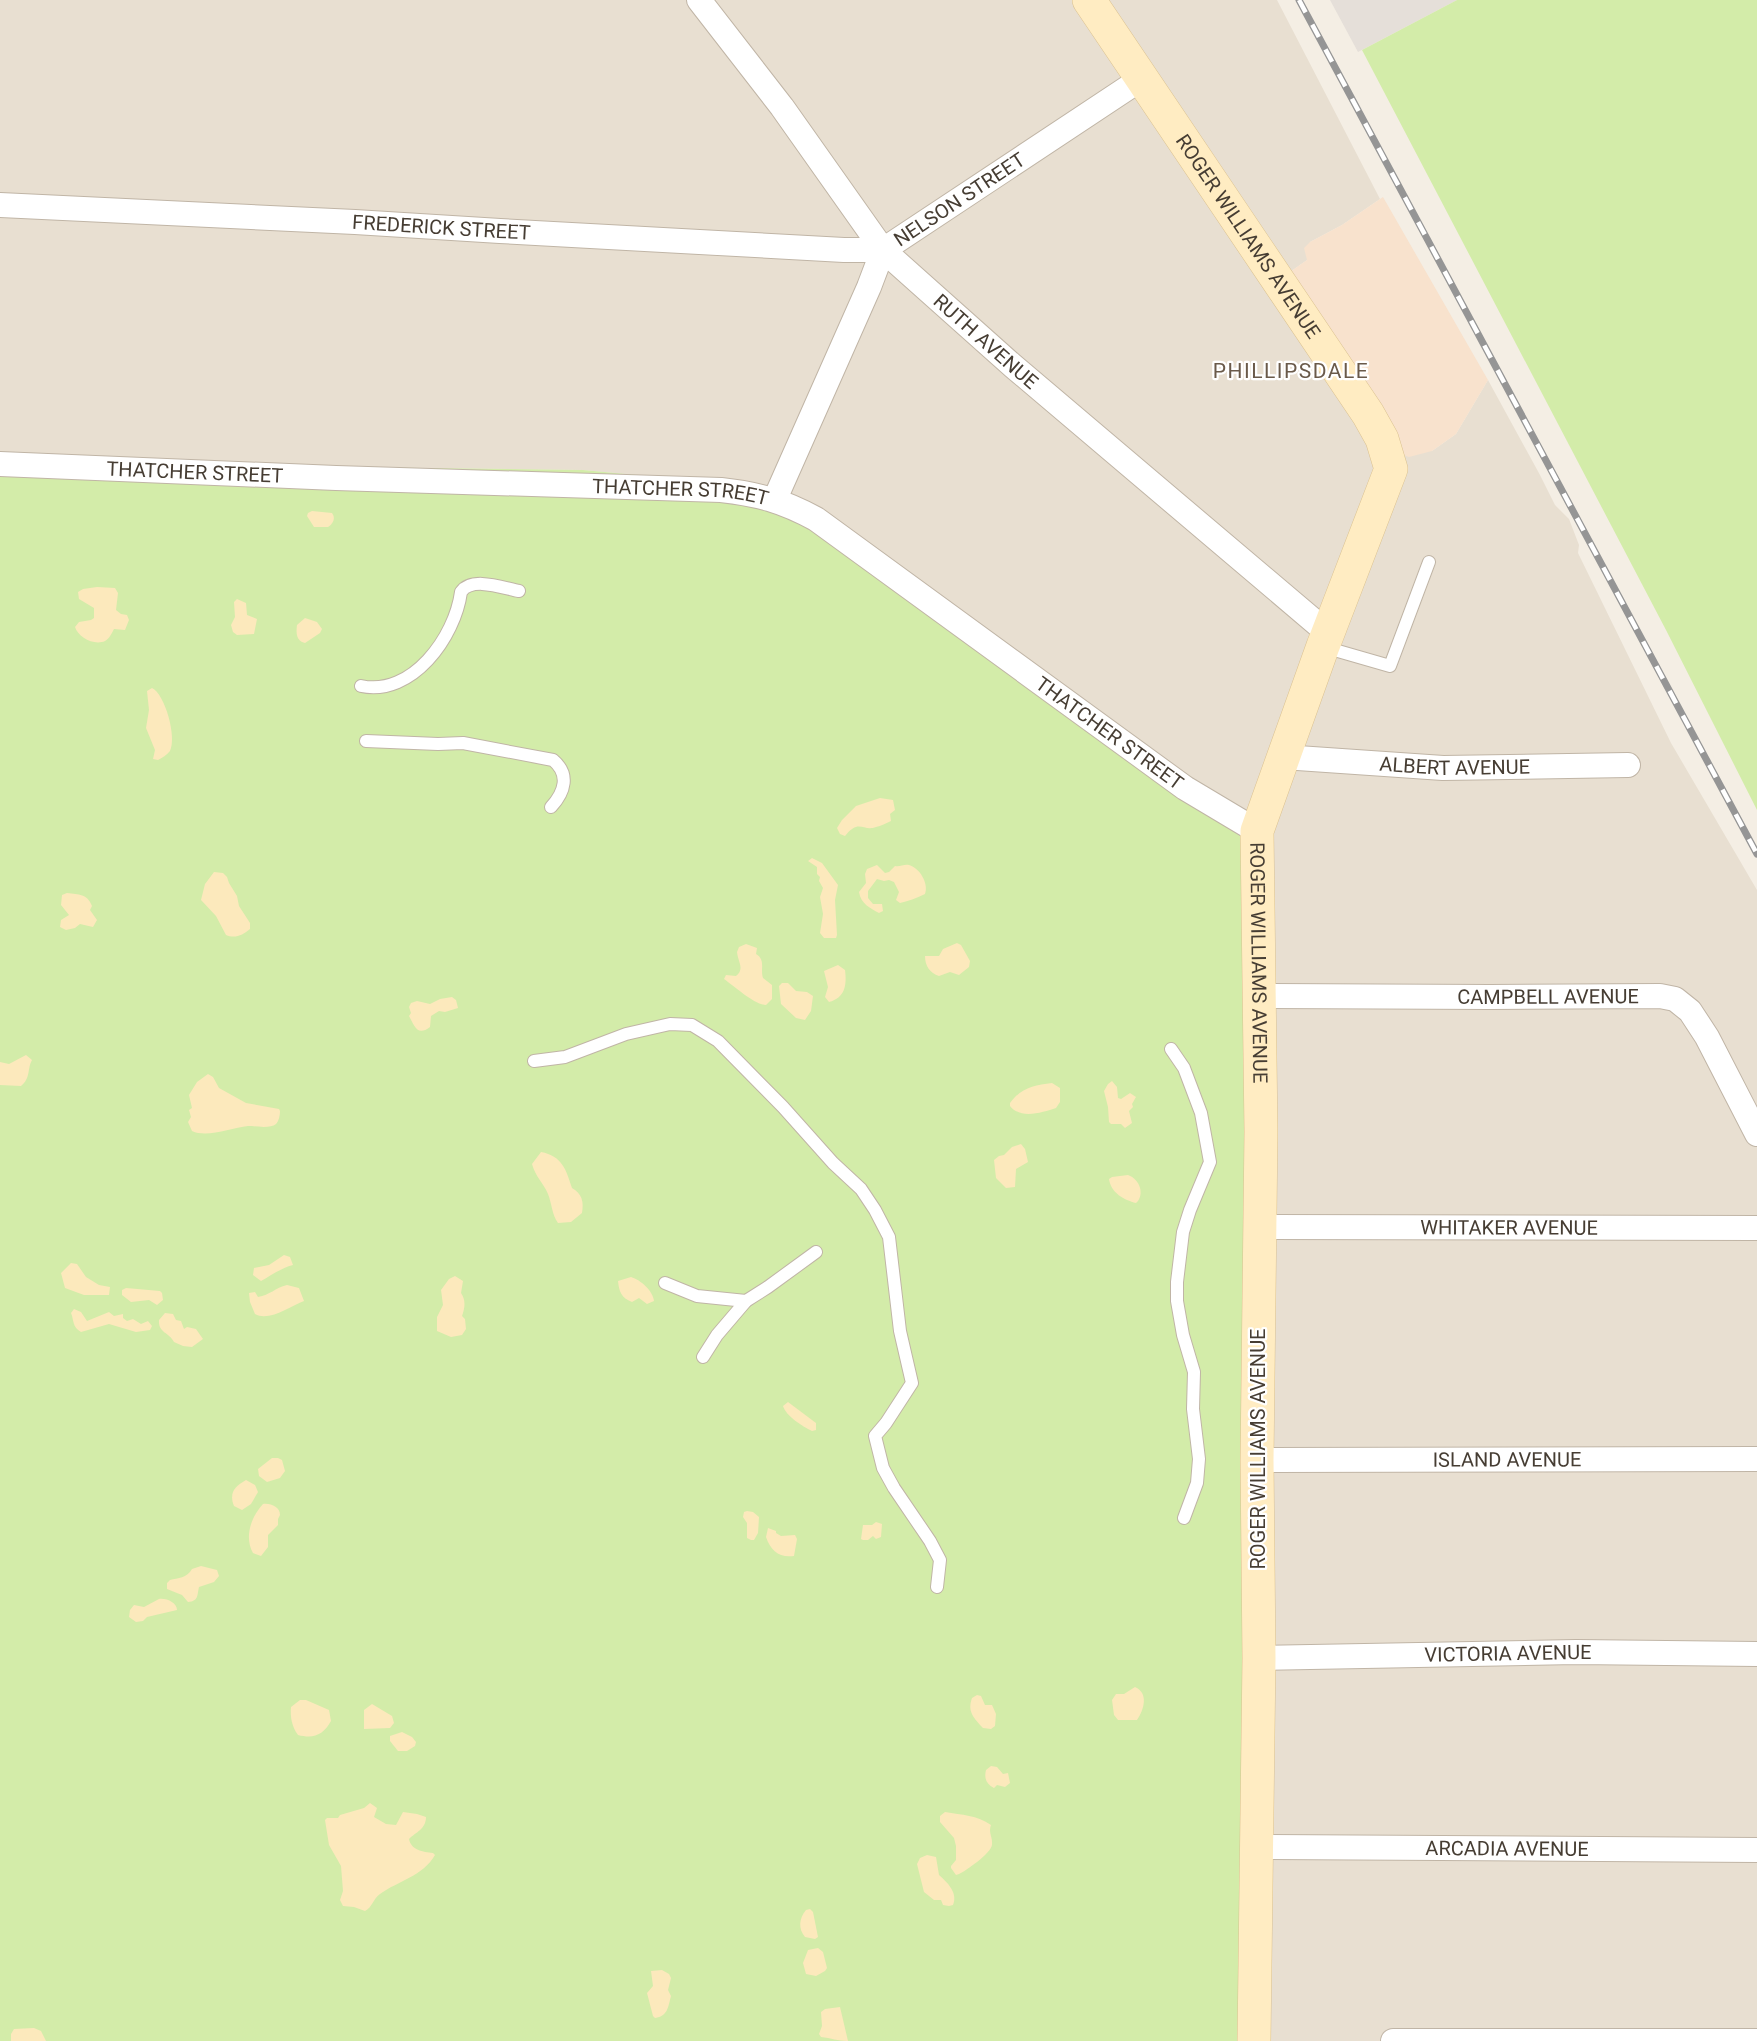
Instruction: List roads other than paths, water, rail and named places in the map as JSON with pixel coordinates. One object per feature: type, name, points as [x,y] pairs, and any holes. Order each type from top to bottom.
[{"type":"main road","name":"ROGER WILLIAMS AVENUE","points":[[1089,0],[1368,414],[1383,439],[1390,469],[1387,483],[1325,640],[1257,831],[1260,1227],[1254,2041]]},
{"type":"street","name":"RUTH AVENUE","points":[[699,0],[783,107],[883,250],[1325,640]]},
{"type":"street","name":"NELSON STREET","points":[[775,500],[869,287],[883,250],[1141,79]]},
{"type":"street","name":"FREDERICK STREET","points":[[0,205],[355,222],[821,249],[883,250]]},
{"type":"street","name":"THATCHER STREET","points":[[0,464],[336,478],[721,490],[751,493],[775,500],[816,519],[1185,788],[1257,831]]},
{"type":"street","name":"ALBERT AVENUE","points":[[1283,757],[1443,768],[1628,765]]},
{"type":"street","name":"CAMPBELL AVENUE","points":[[1260,996],[1660,996],[1675,999],[1690,1011],[1707,1036],[1757,1134]]},
{"type":"street","name":"WHITAKER AVENUE","points":[[1260,1227],[1757,1228]]},
{"type":"street","name":"ISLAND AVENUE","points":[[1257,1460],[1757,1459]]},
{"type":"street","name":"VICTORIA AVENUE","points":[[1258,1658],[1576,1652],[1757,1654]]},
{"type":"street","name":"ARCADIA AVENUE","points":[[1257,1846],[1757,1850]]},
{"type":"street","points":[[1393,2041],[1757,2041]]},
{"type":"lane","points":[[1325,640],[1390,666],[1429,562]]},
{"type":"lane","points":[[361,686],[384,687],[416,671],[430,658],[451,628],[461,592],[465,587],[473,584],[519,591]]},
{"type":"lane","points":[[366,741],[463,743],[553,760],[563,770],[564,777],[561,792],[550,807]]},
{"type":"lane","points":[[534,1061],[565,1057],[626,1034],[670,1024],[692,1025],[718,1041],[783,1107],[833,1163],[861,1189],[890,1237],[900,1331],[912,1383],[875,1436],[883,1468],[940,1560],[937,1587]]},
{"type":"lane","points":[[1171,1049],[1184,1068],[1202,1113],[1210,1162],[1183,1232],[1177,1282],[1177,1301],[1183,1335],[1194,1372],[1193,1409],[1199,1459],[1197,1483],[1184,1518]]},
{"type":"lane","points":[[703,1357],[717,1335],[746,1301],[816,1252]]},
{"type":"lane","points":[[665,1283],[696,1296],[746,1301]]},
{"type":"railway","points":[[1299,0],[1757,854]]},
{"type":"district","name":"PHILLIPSDALE","points":[[1291,371]]}]
